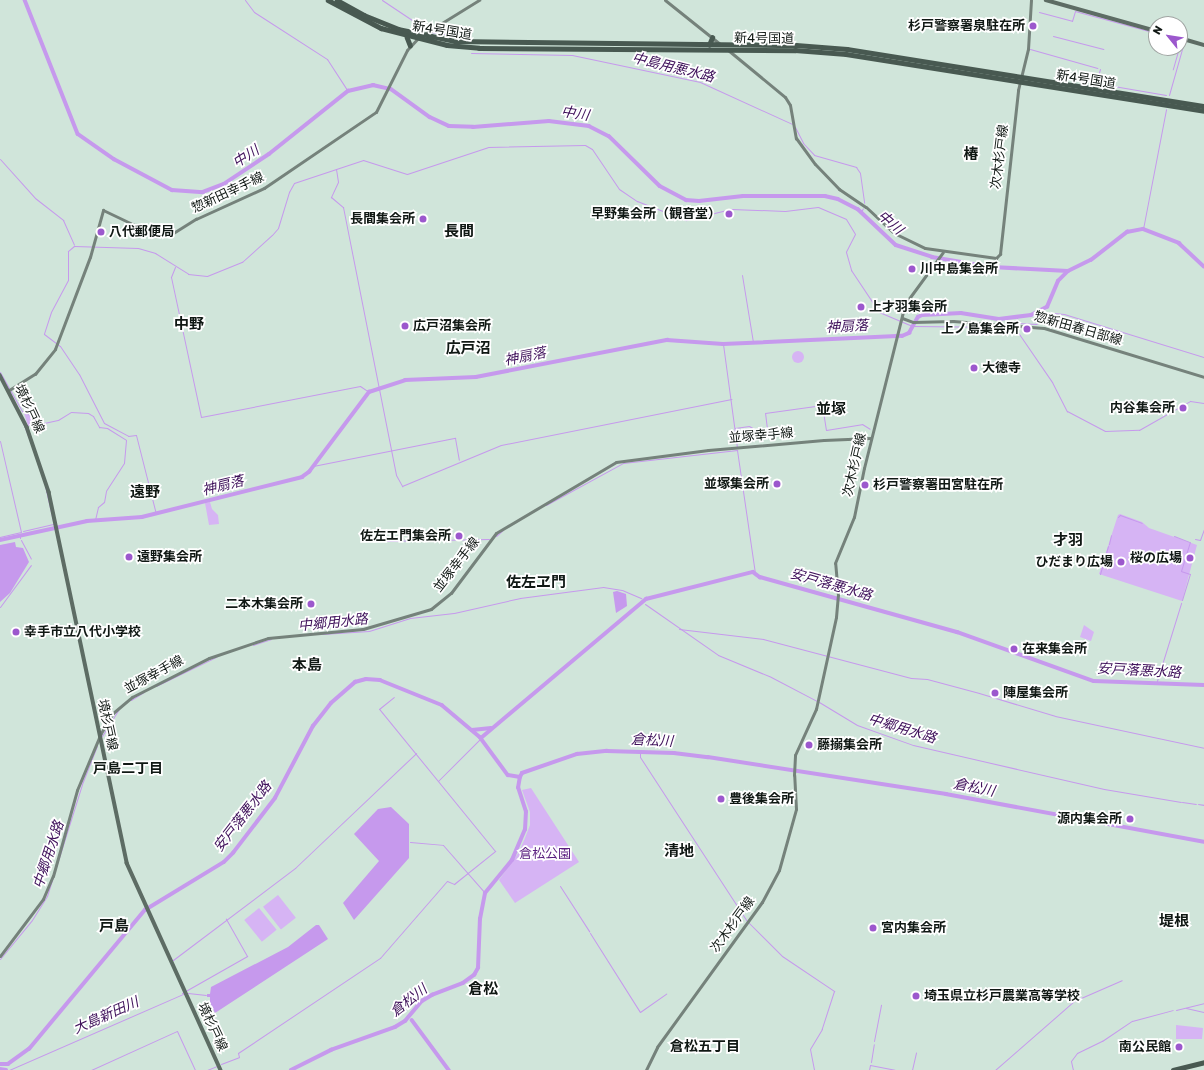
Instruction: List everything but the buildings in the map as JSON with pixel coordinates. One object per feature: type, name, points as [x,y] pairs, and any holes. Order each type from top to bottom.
[{"type":"highway","name":"新4号国道","points":[[328,0],[370,24],[407,37],[473,48],[739,50],[846,54],[1020,78],[1204,106]]},
{"type":"highway","name":"新4号国道","points":[[336,0],[380,23],[432,38],[478,43],[721,45],[847,49],[1204,111]]},
{"type":"highway","points":[[431,29],[430,34],[432,38]]},
{"type":"highway","points":[[407,37],[410,45]]},
{"type":"highway","points":[[709,45],[712,38]]},
{"type":"highway","points":[[736,56],[739,50]]},
{"type":"highway","points":[[1173,1070],[1204,1062]]},
{"type":"main road","name":"惣新田幸手線","points":[[9,390],[32,378],[55,349],[90,257],[103,210],[128,224],[157,234],[176,233],[196,219],[251,195],[288,173],[376,112],[385,98],[391,82],[410,45],[431,29],[479,0]]},
{"type":"main road","points":[[665,0],[785,97],[790,105],[792,124],[799,144],[839,189],[866,207],[902,238],[942,253],[934,268],[910,295],[902,318]]},
{"type":"main road","name":"次木杉戸線","points":[[942,253],[994,258],[1000,256],[1020,78],[1028,49],[1031,0]]},
{"type":"main road","points":[[1046,0],[1148,29]]},
{"type":"main road","points":[[1188,40],[1204,45]]},
{"type":"main road","name":"次木杉戸線","points":[[646,1070],[657,1047],[748,922],[767,894],[779,870],[796,809],[794,766],[798,746],[816,709],[838,600],[834,566],[854,517],[871,438],[902,318]]},
{"type":"main road","name":"惣新田春日部線","points":[[902,318],[913,322],[961,322],[1044,328],[1204,377]]},
{"type":"main road","name":"境杉戸線","points":[[0,375],[9,390],[39,457],[57,528],[124,853],[147,909],[221,1070]]},
{"type":"main road","name":"並塚幸手線","points":[[0,956],[35,912],[48,888],[75,796],[95,745],[113,713],[132,697],[217,654],[268,638],[374,627],[431,609],[451,593],[496,533],[616,462],[708,450],[824,440],[871,438]]},
{"type":"main road","points":[[95,745],[102,747]]},
{"type":"green space","points":[[796,351],[800,351],[804,357],[800,363],[796,363],[792,359],[792,355]]},
{"type":"green space","points":[[24,413],[35,419],[42,424],[28,426]]},
{"type":"green space","points":[[210,502],[212,509],[218,515],[219,524],[209,525],[205,503]]},
{"type":"green space","points":[[1120,514],[1142,522],[1149,528],[1197,545],[1182,601],[1099,574],[1118,515]]},
{"type":"green space","points":[[1084,625],[1094,632],[1091,641],[1080,637]]},
{"type":"green space","name":"倉松公園","points":[[531,788],[579,862],[515,903],[499,880],[519,852],[530,825],[530,812],[522,790]]},
{"type":"green space","points":[[278,895],[296,918],[281,930],[263,907]]},
{"type":"green space","points":[[259,908],[277,930],[262,942],[244,920]]},
{"type":"green space","points":[[1176,1025],[1203,1028],[1202,1039],[1176,1039]]},
{"type":"shaded area","points":[[15,542],[16,547],[23,548],[29,562],[10,593],[0,602],[0,545]]},
{"type":"shaded area","points":[[617,591],[626,594],[627,606],[616,613],[613,592]]},
{"type":"shaded area","points":[[391,807],[409,824],[409,858],[354,920],[343,903],[379,861],[354,834],[378,809]]},
{"type":"shaded area","points":[[316,925],[319,925],[328,939],[215,1013],[210,1003],[210,997],[207,997],[207,994],[210,994],[211,987],[288,947]]},
{"type":"waterway","name":"中川","points":[[25,0],[78,134],[114,159],[172,190],[203,192],[224,184],[269,154],[348,91],[373,85],[391,89],[430,117],[449,126],[473,127],[549,121],[589,126],[609,136],[660,186],[686,200],[699,201],[743,196],[825,196],[838,199],[858,209],[896,245],[932,257],[992,267],[1068,271],[1091,260],[1127,232],[1143,229],[1179,243],[1204,266]]},
{"type":"waterway","points":[[245,0],[254,12],[327,59],[348,91]]},
{"type":"waterway","name":"中島用悪水路","points":[[382,0],[427,30]]},
{"type":"waterway","points":[[1039,12],[1072,21],[1075,11],[1148,31]]},
{"type":"waterway","name":"中島用悪水路","points":[[431,32],[469,38]]},
{"type":"waterway","points":[[1053,36],[1103,49]]},
{"type":"waterway","points":[[1030,49],[1097,68]]},
{"type":"waterway","name":"中島用悪水路","points":[[471,53],[572,55],[700,82],[792,124]]},
{"type":"waterway","points":[[1173,69],[1177,56]]},
{"type":"waterway","points":[[1169,95],[1180,56]]},
{"type":"waterway","points":[[1100,69],[1096,83],[1166,95]]},
{"type":"waterway","points":[[1143,229],[1166,109]]},
{"type":"waterway","name":"中島用悪水路","points":[[795,127],[803,143],[814,155],[856,167],[860,173],[864,203]]},
{"type":"waterway","points":[[74,246],[138,248],[155,253],[188,274],[207,276],[242,262],[272,235],[278,228],[289,192],[294,183],[363,160],[407,174],[488,147],[585,145],[592,149],[619,189],[637,201],[686,220],[731,209],[785,211],[818,207],[846,219],[855,234],[846,252],[851,270],[879,312],[912,326],[1008,327],[1017,331],[1052,382],[1067,411],[1105,431],[1139,430],[1190,401],[1204,403]]},
{"type":"waterway","points":[[0,159],[35,198],[63,220],[74,245]]},
{"type":"waterway","points":[[336,169],[338,182],[331,197],[343,207],[396,475],[402,486],[501,445],[731,399]]},
{"type":"waterway","name":"中島用悪水路","points":[[861,212],[863,208]]},
{"type":"waterway","points":[[74,246],[68,251],[68,280],[51,312],[44,334],[60,346],[79,374],[104,423],[128,436],[136,435],[156,514]]},
{"type":"waterway","points":[[175,267],[171,277],[201,417],[360,386],[369,392]]},
{"type":"waterway","name":"神扇落","points":[[0,540],[87,521],[142,517],[302,477],[309,472],[369,392],[405,380],[476,377],[667,340],[723,344],[902,336],[909,333],[918,317],[922,315],[961,313],[999,319],[1031,315],[1047,307],[1058,281],[1067,272]]},
{"type":"waterway","points":[[742,275],[753,342]]},
{"type":"waterway","points":[[1017,317],[1017,323],[1036,324],[1053,313],[1064,314],[1204,357]]},
{"type":"waterway","points":[[723,344],[737,447]]},
{"type":"waterway","points":[[0,372],[22,411],[44,423],[58,420],[71,412],[88,413],[93,416],[99,427],[107,428],[126,440],[124,463],[106,491],[104,502],[98,507],[95,520]]},
{"type":"waterway","points":[[735,428],[749,426],[768,437],[765,413],[822,405],[826,430],[862,424],[870,429]]},
{"type":"waterway","points":[[22,420],[29,438]]},
{"type":"waterway","points":[[313,466],[455,438],[459,460]]},
{"type":"waterway","points":[[0,441],[21,532],[0,537]]},
{"type":"waterway","points":[[737,450],[755,574]]},
{"type":"waterway","points":[[546,505],[623,463],[737,450]]},
{"type":"waterway","points":[[45,486],[53,522]]},
{"type":"waterway","points":[[1118,517],[1120,515],[1142,523]]},
{"type":"waterway","points":[[23,531],[54,524]]},
{"type":"waterway","points":[[1195,539],[1200,540],[1204,529]]},
{"type":"waterway","points":[[496,536],[503,530]]},
{"type":"waterway","points":[[1109,544],[1111,535]]},
{"type":"waterway","points":[[1174,536],[1190,542]]},
{"type":"waterway","points":[[380,541],[489,539]]},
{"type":"waterway","points":[[21,540],[31,559]]},
{"type":"waterway","points":[[1182,600],[1190,574],[1181,571],[1190,542]]},
{"type":"waterway","points":[[1100,574],[1108,546]]},
{"type":"waterway","points":[[1149,551],[1154,552]]},
{"type":"waterway","points":[[0,607],[31,565]]},
{"type":"waterway","name":"安戸落悪水路","points":[[481,738],[646,599],[753,572],[760,577],[957,632],[1094,681],[1204,685]]},
{"type":"waterway","name":"中郷用水路","points":[[322,634],[369,631],[410,618],[454,613],[520,598],[603,587],[622,590],[641,598]]},
{"type":"waterway","points":[[1156,684],[1181,603]]},
{"type":"waterway","name":"中郷用水路","points":[[645,604],[718,655],[771,677],[817,701]]},
{"type":"waterway","points":[[679,629],[763,639],[911,678],[927,679],[1055,716],[1204,748]]},
{"type":"waterway","name":"中郷用水路","points":[[253,645],[271,639]]},
{"type":"waterway","name":"中郷用水路","points":[[156,686],[216,657]]},
{"type":"waterway","name":"安戸落悪水路","points":[[1,1064],[8,1064],[29,1049],[145,910],[224,862],[233,853],[275,798],[313,726],[331,703],[355,682],[366,679],[380,680],[442,705],[480,737],[508,775],[520,777]]},
{"type":"waterway","name":"中郷用水路","points":[[131,700],[144,692]]},
{"type":"waterway","points":[[221,1064],[239,1057],[238,1053],[380,958],[447,881],[454,884],[495,851],[379,709],[394,697]]},
{"type":"waterway","name":"中郷用水路","points":[[819,702],[857,725],[913,745],[1104,789],[1181,802]]},
{"type":"waterway","name":"中郷用水路","points":[[102,736],[118,710]]},
{"type":"waterway","name":"安戸落悪水路","points":[[472,730],[491,728]]},
{"type":"waterway","points":[[438,781],[481,738]]},
{"type":"waterway","name":"中郷用水路","points":[[0,959],[32,920],[47,896],[82,784],[97,746]]},
{"type":"waterway","name":"倉松川","points":[[291,1070],[331,1050],[395,1027],[405,1021],[422,1001],[432,995],[463,983],[474,975],[478,968],[480,919],[485,893],[512,860],[525,830],[526,812],[518,788],[520,777],[522,773],[577,754],[607,751],[674,753],[708,757],[946,794],[1204,842]]},
{"type":"waterway","points":[[640,752],[640,757],[747,921],[782,956],[834,991],[822,1029],[810,1049],[814,1070]]},
{"type":"waterway","points":[[173,960],[295,868],[416,753]]},
{"type":"waterway","name":"中郷用水路","points":[[1182,802],[1196,804]]},
{"type":"waterway","name":"中郷用水路","points":[[1198,804],[1204,805]]},
{"type":"waterway","name":"大島新田川","points":[[410,842],[443,845],[485,893]]},
{"type":"waterway","points":[[560,886],[589,931]]},
{"type":"waterway","points":[[182,993],[247,956],[226,919]]},
{"type":"waterway","points":[[590,933],[640,1012],[666,994]]},
{"type":"waterway","points":[[995,1070],[1074,1001],[1122,980]]},
{"type":"waterway","name":"大島新田川","points":[[9,1070],[185,993]]},
{"type":"waterway","name":"大島新田川","points":[[188,993],[206,995]]},
{"type":"waterway","points":[[1176,1010],[1204,1003]]},
{"type":"waterway","points":[[874,1041],[881,1005]]},
{"type":"waterway","points":[[1186,1008],[1204,1012]]},
{"type":"waterway","points":[[1073,1070],[1071,1061],[1077,1053],[1102,1041],[1132,1021],[1173,1010]]},
{"type":"waterway","points":[[412,1020],[449,1070]]},
{"type":"waterway","points":[[91,1070],[177,1031],[195,1070]]},
{"type":"waterway","points":[[871,1062],[874,1044]]},
{"type":"waterway","points":[[912,1070],[916,1052]]},
{"type":"waterway","points":[[869,1070],[870,1065],[895,1070]]},
{"type":"waterway","points":[[207,1070],[217,1066]]},
{"type":"waterway","name":"倉松川","points":[[0,1069],[6,1070]]},
{"type":"place","name":"杉戸警察署泉駐在所","points":[[1033,26]]},
{"type":"place","name":"早野集会所（観音堂）","points":[[729,214]]},
{"type":"place","name":"長間集会所","points":[[423,219]]},
{"type":"place","name":"八代郵便局","points":[[101,232]]},
{"type":"place","name":"川中島集会所","points":[[912,269]]},
{"type":"place","name":"上才羽集会所","points":[[861,307]]},
{"type":"place","name":"広戸沼集会所","points":[[405,326]]},
{"type":"place","name":"上ノ島集会所","points":[[1027,329]]},
{"type":"place","name":"大徳寺","points":[[974,368]]},
{"type":"place","name":"内谷集会所","points":[[1183,408]]},
{"type":"place","name":"並塚集会所","points":[[777,484]]},
{"type":"place","name":"杉戸警察署田宮駐在所","points":[[865,485]]},
{"type":"place","name":"佐左エ門集会所","points":[[459,536]]},
{"type":"place","name":"遠野集会所","points":[[129,557]]},
{"type":"place","name":"桜の広場","points":[[1190,558]]},
{"type":"place","name":"ひだまり広場","points":[[1121,562]]},
{"type":"place","name":"二本木集会所","points":[[311,604]]},
{"type":"place","name":"幸手市立八代小学校","points":[[16,632]]},
{"type":"place","name":"在来集会所","points":[[1014,649]]},
{"type":"place","name":"陣屋集会所","points":[[995,693]]},
{"type":"place","name":"藤搦集会所","points":[[809,745]]},
{"type":"place","name":"豊後集会所","points":[[721,799]]},
{"type":"place","name":"源内集会所","points":[[1130,819]]},
{"type":"place","name":"宮内集会所","points":[[873,928]]},
{"type":"place","name":"埼玉県立杉戸農業高等学校","points":[[916,996]]},
{"type":"place","name":"南公民館","points":[[1179,1047]]},
{"type":"district","name":"椿","points":[[971,155]]},
{"type":"district","name":"長間","points":[[459,232]]},
{"type":"district","name":"中野","points":[[189,325]]},
{"type":"district","name":"広戸沼","points":[[468,349]]},
{"type":"district","name":"並塚","points":[[831,410]]},
{"type":"district","name":"遠野","points":[[145,493]]},
{"type":"district","name":"才羽","points":[[1068,541]]},
{"type":"district","name":"佐左ヱ門","points":[[536,583]]},
{"type":"district","name":"本島","points":[[307,666]]},
{"type":"district","name":"戸島二丁目","points":[[128,769]]},
{"type":"district","name":"清地","points":[[679,852]]},
{"type":"district","name":"堤根","points":[[1174,922]]},
{"type":"district","name":"戸島","points":[[114,927]]},
{"type":"district","name":"倉松","points":[[483,990]]},
{"type":"district","name":"倉松五丁目","points":[[705,1047]]}]
